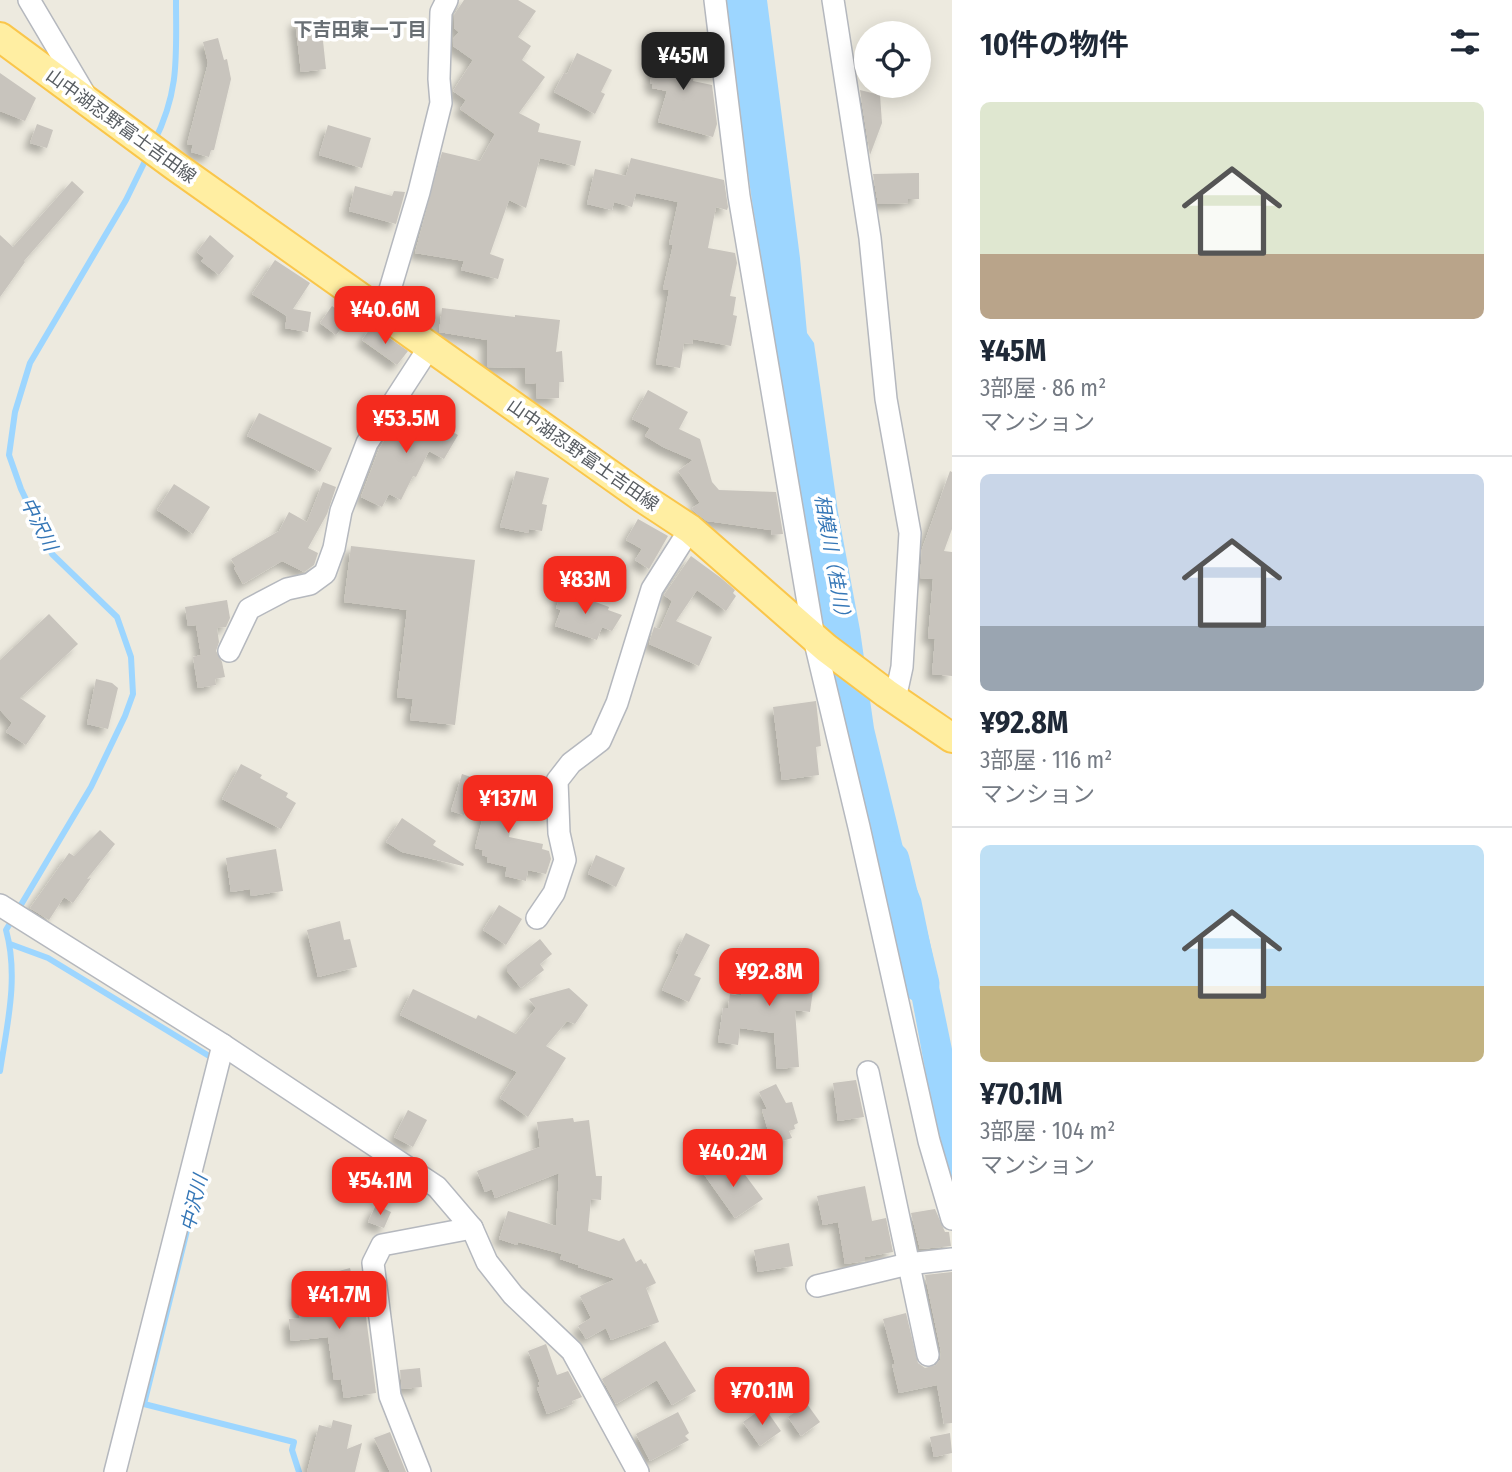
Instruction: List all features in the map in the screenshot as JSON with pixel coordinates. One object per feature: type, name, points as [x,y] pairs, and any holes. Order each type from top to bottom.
[{"type":"main road","name":"山中湖忍野富士吉田線","points":[[0,37],[175,166],[690,529],[820,643],[952,737]]},
{"type":"street","points":[[29,0],[97,108]]},
{"type":"street","points":[[383,313],[419,192],[441,103],[441,12],[447,0]]},
{"type":"street","points":[[715,0],[739,196],[820,643],[929,1141],[952,1219]]},
{"type":"street","points":[[833,0],[870,238],[886,399],[910,533],[902,667],[891,696]]},
{"type":"street","points":[[229,650],[249,609],[287,589],[310,584],[325,573],[334,548],[341,512],[367,443],[429,346]]},
{"type":"street","points":[[537,918],[554,893],[565,860],[559,833],[557,780],[571,763],[600,741],[617,703],[652,589],[690,529]]},
{"type":"street","points":[[0,905],[223,1045],[437,1187],[472,1228],[487,1262],[513,1296],[572,1351],[638,1472]]},
{"type":"street","points":[[115,1472],[223,1045]]},
{"type":"street","points":[[868,1072],[928,1355]]},
{"type":"street","points":[[420,1472],[390,1396],[373,1263],[382,1245],[472,1228]]},
{"type":"street","points":[[817,1286],[908,1264],[952,1259]]},
{"type":"water","points":[[723,0],[767,0],[807,333],[814,343],[838,512],[860,630],[874,728],[908,868],[921,899],[952,1049],[952,1192],[942,1160],[902,946],[910,933],[906,910],[896,909],[895,904],[887,897],[855,766],[841,723],[820,618],[753,208]]},
{"type":"building","points":[[464,0],[518,0],[536,11],[518,37],[531,46],[522,60],[545,77],[519,113],[540,124],[538,132],[581,141],[575,166],[540,158],[526,208],[509,200],[490,254],[504,259],[498,279],[461,270],[464,261],[415,253],[442,152],[480,161],[495,134],[460,109],[466,100],[453,91],[473,60],[453,46],[453,39],[459,32],[454,28],[454,15]]},
{"type":"building","points":[[313,18],[323,41],[326,69],[301,72],[295,20]]},
{"type":"building","points":[[218,38],[224,60],[227,59],[231,79],[214,150],[211,150],[209,157],[191,152],[193,145],[187,144],[208,63],[203,42]]},
{"type":"building","points":[[657,45],[698,52],[693,81],[712,85],[717,124],[713,137],[658,122],[667,91],[652,88],[653,84],[650,84]]},
{"type":"building","points":[[577,53],[612,70],[601,92],[605,94],[595,114],[554,92]]},
{"type":"building","points":[[0,73],[36,98],[25,121],[0,111]]},
{"type":"building","points":[[861,98],[880,98],[882,123],[870,155]]},
{"type":"building","points":[[37,124],[53,130],[47,148],[30,143]]},
{"type":"building","points":[[328,125],[371,138],[362,168],[319,155]]},
{"type":"building","points":[[631,158],[724,180],[728,207],[727,210],[716,207],[708,248],[735,253],[737,263],[730,296],[736,297],[733,315],[737,316],[731,346],[693,339],[692,344],[684,343],[680,368],[656,364],[669,290],[663,289],[673,245],[669,244],[678,202],[636,193],[632,207],[614,202],[612,210],[587,204],[595,169],[626,176]]},
{"type":"building","points":[[919,173],[919,199],[908,199],[908,203],[878,204],[873,174]]},
{"type":"building","points":[[72,181],[84,192],[24,261],[0,297],[0,235],[13,247]]},
{"type":"building","points":[[355,186],[392,196],[394,191],[405,192],[396,224],[349,211]]},
{"type":"building","points":[[210,235],[234,256],[219,275],[201,261],[204,258],[197,252]]},
{"type":"building","points":[[275,260],[310,283],[293,309],[311,312],[308,332],[285,328],[287,316],[252,294]]},
{"type":"building","points":[[332,306],[349,318],[336,335],[320,323]]},
{"type":"building","points":[[442,308],[560,320],[556,352],[562,351],[564,382],[559,382],[559,398],[537,399],[536,383],[526,384],[525,368],[487,367],[487,340],[439,332]]},
{"type":"building","points":[[372,326],[408,351],[397,365],[362,340]]},
{"type":"building","points":[[648,390],[688,412],[679,429],[700,439],[712,482],[719,490],[776,492],[783,534],[772,535],[771,530],[707,521],[696,513],[692,508],[700,503],[678,471],[693,460],[645,436],[650,428],[632,419]]},
{"type":"building","points":[[431,409],[447,417],[442,426],[458,435],[444,459],[429,451],[401,500],[389,494],[382,507],[361,497],[379,449],[404,410],[425,421]]},
{"type":"building","points":[[259,413],[332,448],[320,472],[247,436]]},
{"type":"building","points":[[516,471],[549,478],[542,504],[547,505],[542,531],[529,529],[529,533],[500,527]]},
{"type":"building","points":[[950,471],[952,529],[944,551],[952,552],[952,676],[932,674],[935,639],[928,638],[933,579],[920,578],[922,549]]},
{"type":"building","points":[[323,482],[336,487],[327,514],[308,548],[318,553],[314,565],[304,572],[282,561],[243,584],[231,559],[279,531],[289,512],[307,522]]},
{"type":"building","points":[[174,484],[210,507],[193,534],[157,510]]},
{"type":"building","points":[[638,519],[668,536],[649,569],[635,560],[642,549],[626,540]]},
{"type":"building","points":[[351,546],[475,560],[455,725],[410,720],[413,699],[397,697],[407,610],[344,602]]},
{"type":"building","points":[[691,556],[735,590],[733,593],[736,596],[726,611],[697,590],[676,621],[712,637],[699,666],[649,644],[654,627],[660,629],[672,601],[664,595]]},
{"type":"building","points":[[566,591],[609,607],[608,610],[622,615],[612,631],[602,627],[597,640],[555,626],[561,610],[556,608],[562,592]]},
{"type":"building","points":[[227,600],[230,618],[226,627],[217,628],[219,642],[216,651],[225,677],[215,679],[216,685],[198,688],[193,657],[201,655],[196,625],[188,626],[185,607]]},
{"type":"building","points":[[49,614],[78,644],[20,698],[46,716],[26,745],[6,732],[12,723],[0,710],[0,660]]},
{"type":"building","points":[[96,679],[112,683],[118,688],[108,729],[87,724]]},
{"type":"building","points":[[816,701],[821,746],[816,747],[819,775],[782,780],[773,707]]},
{"type":"building","points":[[241,764],[288,793],[286,797],[296,803],[281,829],[222,799]]},
{"type":"building","points":[[462,774],[486,782],[464,815],[451,811]]},
{"type":"building","points":[[493,778],[519,782],[509,837],[543,844],[542,849],[549,851],[551,859],[546,874],[528,870],[526,881],[505,876],[507,867],[487,862],[488,857],[482,855],[483,850],[475,848]]},
{"type":"building","points":[[402,818],[436,841],[433,845],[464,864],[463,866],[402,852],[386,842]]},
{"type":"building","points":[[100,830],[115,844],[87,879],[91,878],[73,903],[64,897],[49,920],[30,908],[69,853],[74,856]]},
{"type":"building","points":[[276,849],[283,891],[251,896],[250,889],[231,892],[226,858]]},
{"type":"building","points":[[596,855],[625,868],[616,887],[588,874]]},
{"type":"building","points":[[499,905],[522,919],[506,945],[483,930]]},
{"type":"building","points":[[340,921],[344,940],[350,939],[357,967],[318,977],[307,930]]},
{"type":"building","points":[[686,933],[710,945],[694,975],[701,978],[689,1002],[662,990]]},
{"type":"building","points":[[540,939],[552,954],[540,964],[544,970],[521,988],[507,971],[507,965]]},
{"type":"building","points":[[750,950],[770,955],[766,969],[815,976],[810,1012],[795,1010],[799,1067],[777,1069],[774,1033],[740,1028],[738,1045],[718,1042],[723,1008],[728,1008],[730,994],[741,996]]},
{"type":"building","points":[[569,988],[588,1005],[575,1024],[567,1021],[546,1046],[566,1058],[528,1117],[500,1098],[517,1072],[400,1015],[413,989],[476,1019],[478,1015],[516,1034],[536,1008],[529,999]]},
{"type":"building","points":[[856,1080],[864,1117],[838,1121],[833,1083]]},
{"type":"building","points":[[776,1084],[786,1103],[792,1102],[798,1123],[794,1125],[795,1129],[789,1131],[792,1138],[772,1144],[762,1110],[767,1109],[759,1092]]},
{"type":"building","points":[[408,1110],[427,1120],[413,1147],[394,1137]]},
{"type":"building","points":[[573,1118],[574,1122],[589,1120],[596,1176],[602,1176],[601,1200],[591,1199],[588,1231],[619,1241],[624,1238],[636,1262],[641,1259],[646,1263],[656,1283],[646,1288],[659,1322],[611,1340],[606,1328],[586,1339],[578,1326],[591,1318],[580,1296],[615,1279],[560,1259],[562,1254],[499,1239],[508,1211],[556,1226],[559,1173],[495,1198],[492,1189],[485,1192],[477,1171],[540,1147],[537,1122]]},
{"type":"building","points":[[714,1160],[727,1177],[740,1168],[763,1199],[735,1218],[701,1170]]},
{"type":"building","points":[[865,1186],[872,1221],[886,1218],[893,1252],[845,1264],[838,1222],[823,1225],[817,1196]]},
{"type":"building","points":[[376,1205],[391,1212],[384,1228],[368,1222]]},
{"type":"building","points":[[935,1209],[945,1232],[949,1232],[951,1246],[920,1249],[911,1213]]},
{"type":"building","points":[[789,1243],[793,1266],[758,1272],[754,1250]]},
{"type":"building","points":[[350,1268],[356,1295],[363,1294],[376,1393],[344,1398],[341,1379],[334,1380],[328,1337],[291,1341],[289,1319],[300,1318],[297,1294],[328,1291],[324,1275]]},
{"type":"building","points":[[952,1272],[952,1423],[944,1424],[937,1385],[899,1393],[892,1364],[895,1364],[883,1319],[906,1313],[918,1363],[925,1368],[936,1365],[941,1352],[925,1275]]},
{"type":"building","points":[[665,1341],[696,1391],[672,1405],[657,1380],[616,1404],[602,1379]]},
{"type":"building","points":[[546,1344],[557,1375],[568,1371],[582,1397],[572,1401],[573,1404],[547,1414],[537,1388],[540,1387],[540,1382],[528,1351]]},
{"type":"building","points":[[420,1368],[422,1387],[402,1389],[400,1370]]},
{"type":"building","points":[[807,1404],[820,1422],[801,1436],[788,1417]]},
{"type":"building","points":[[764,1407],[781,1431],[760,1446],[743,1422]]},
{"type":"building","points":[[678,1412],[689,1433],[685,1436],[689,1440],[650,1461],[636,1434]]},
{"type":"building","points":[[333,1420],[352,1425],[347,1449],[362,1443],[355,1472],[307,1472],[319,1425],[331,1428]]},
{"type":"building","points":[[390,1432],[406,1472],[390,1472],[374,1438]]},
{"type":"building","points":[[950,1433],[952,1453],[934,1457],[930,1437]]},
{"type":"waterway","name":"中沢川","points":[[154,142],[168,106],[175,72],[176,0]]},
{"type":"waterway","name":"中沢川","points":[[0,1071],[12,983],[6,930],[91,787],[133,694],[131,657],[117,617],[52,554],[21,489],[9,455],[15,412],[30,363],[126,200],[148,155]]},
{"type":"waterway","name":"相模川（桂川）","points":[[891,860],[921,984]]},
{"type":"waterway","name":"中沢川","points":[[10,944],[48,958],[214,1059]]},
{"type":"waterway","name":"中沢川","points":[[199,1182],[144,1404],[294,1442],[292,1450],[299,1472]]},
{"type":"district","name":"下吉田東一丁目","points":[[360,29]]}]
